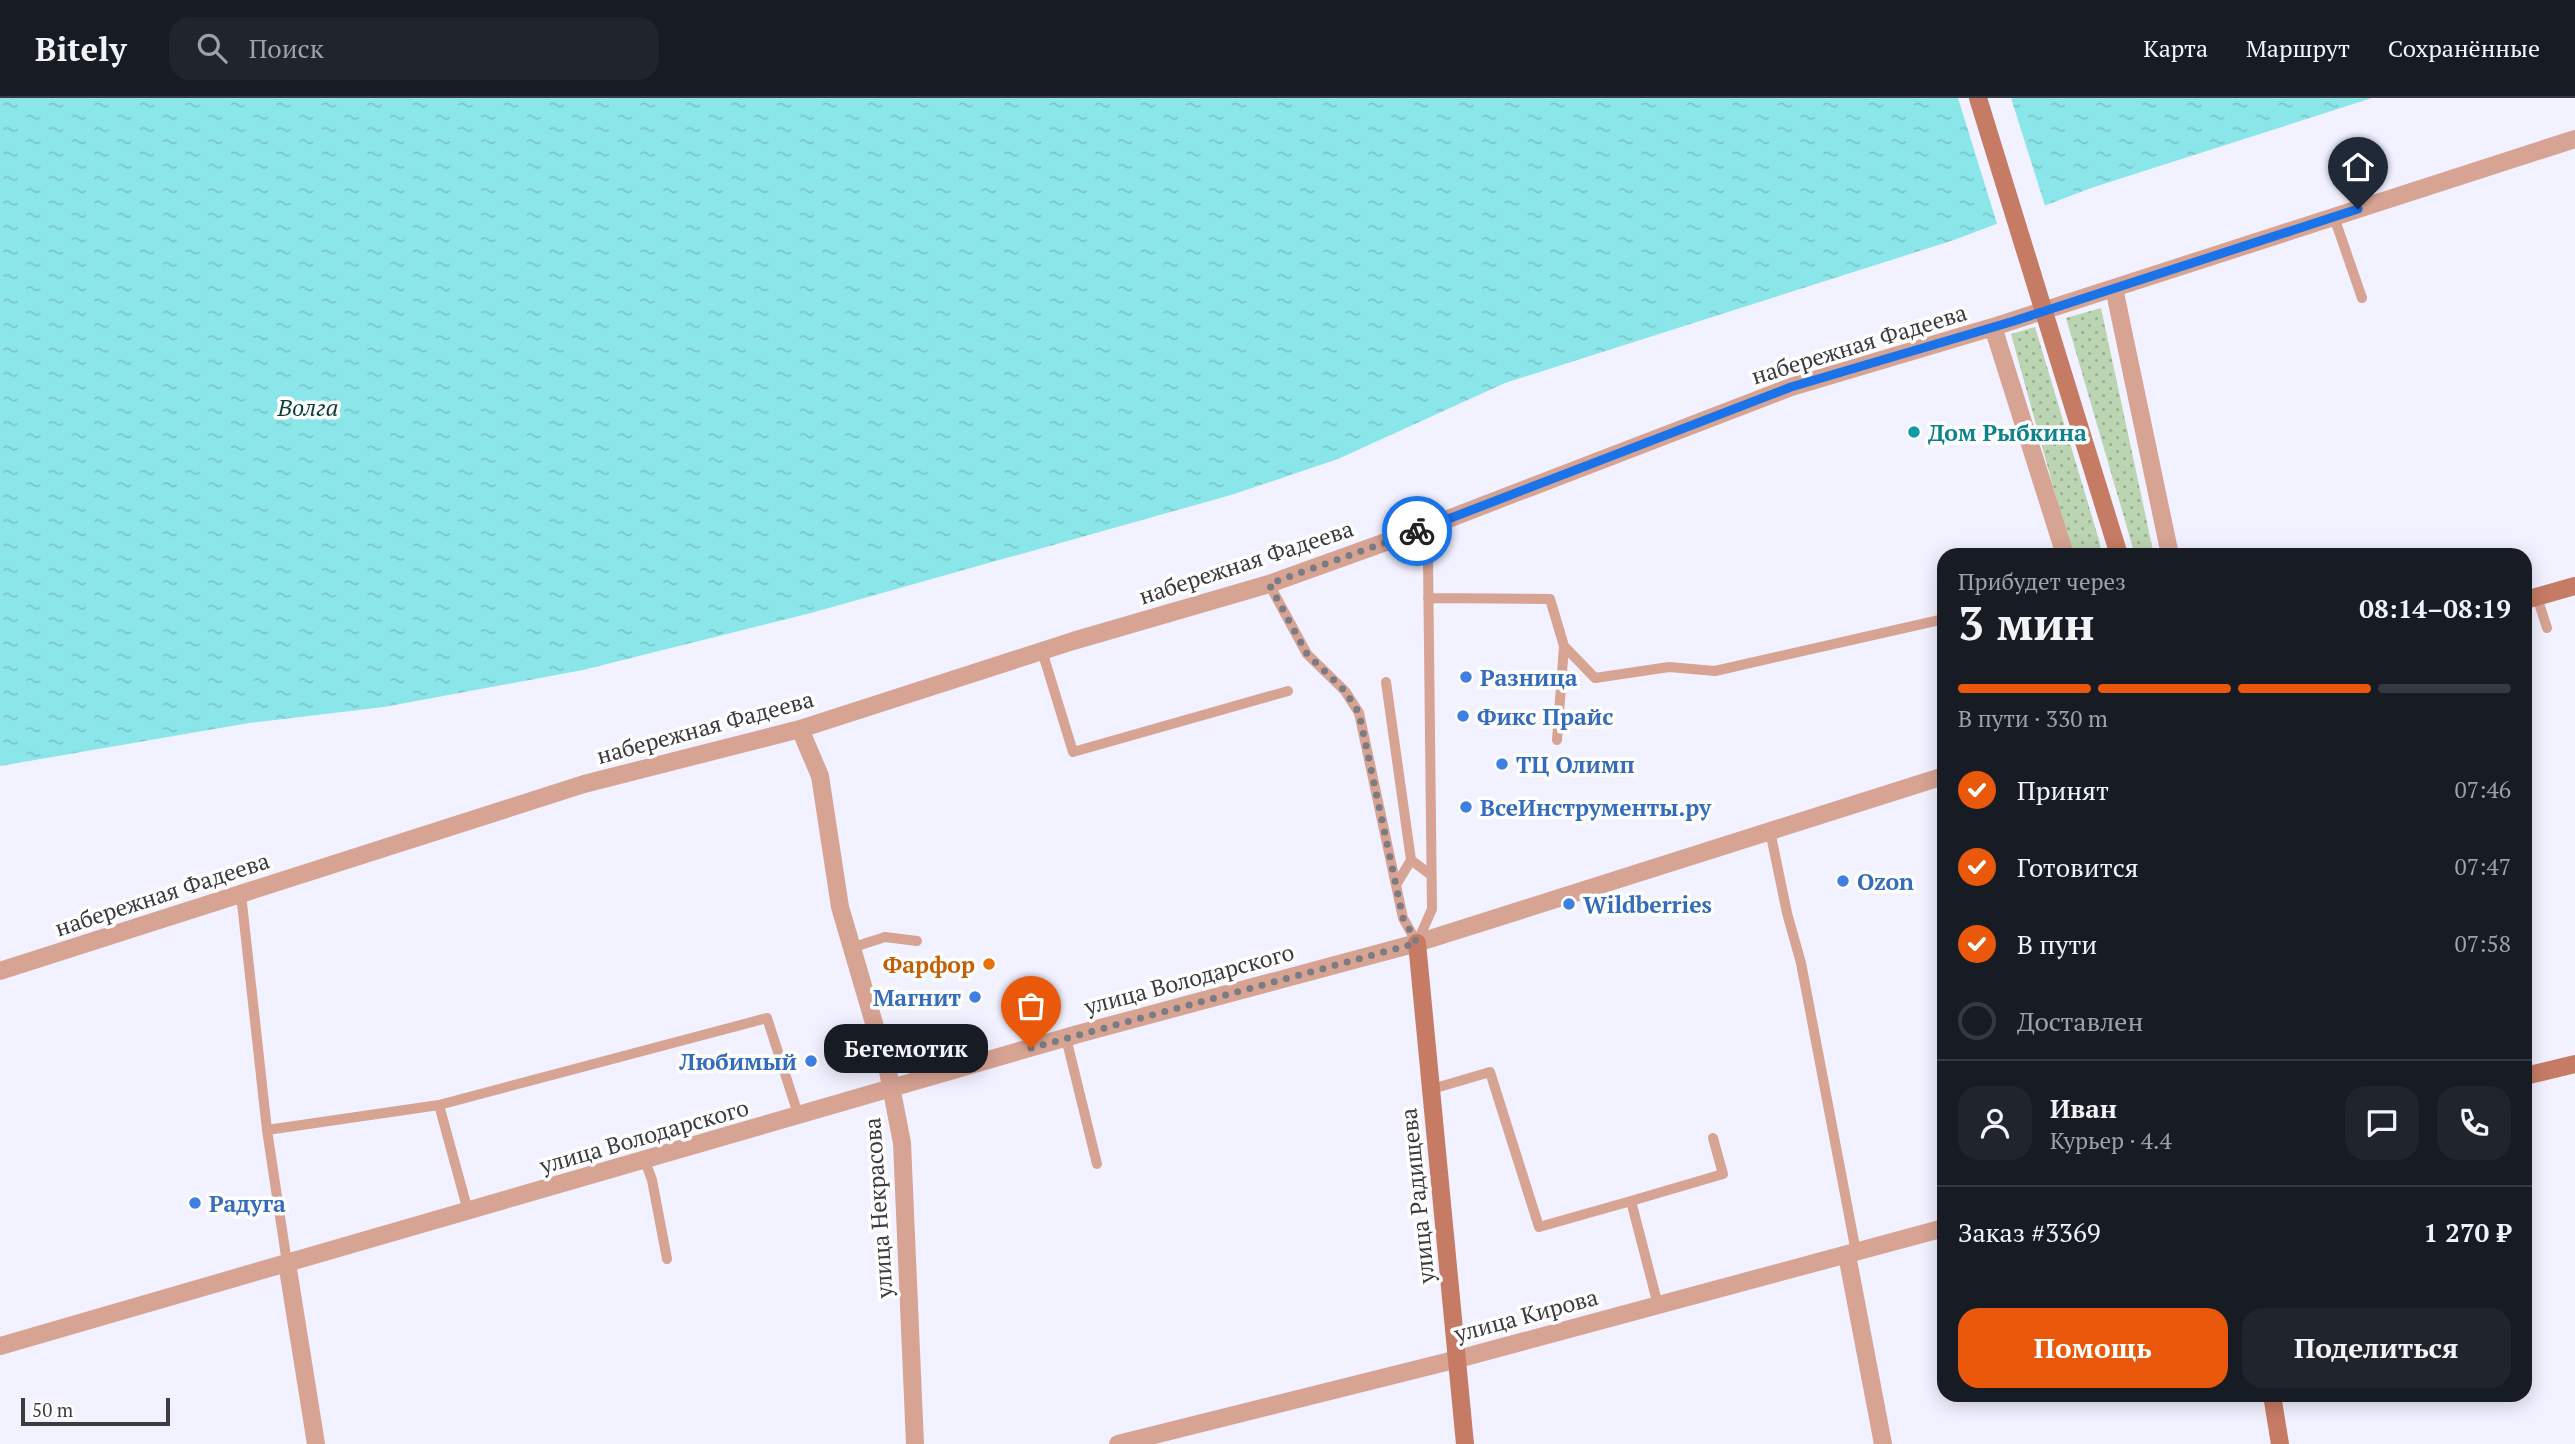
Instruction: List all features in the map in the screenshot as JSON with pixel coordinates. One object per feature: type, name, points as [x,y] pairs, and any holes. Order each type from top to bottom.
[{"type":"main road","points":[[1978,98],[2118,548]]},
{"type":"main road","points":[[2532,598],[2575,586]]},
{"type":"main road","name":"улица Радищева","points":[[1417,943],[1465,1444]]},
{"type":"main road","points":[[2532,1074],[2575,1064]]},
{"type":"main road","points":[[2274,1402],[2280,1444]]},
{"type":"street","name":"набережная Фадеева","points":[[0,971],[584,784],[800,729],[1042,651],[1269,584],[1422,529],[1791,387],[1993,327],[2575,139]]},
{"type":"street","points":[[2114,288],[2169,548]]},
{"type":"street","points":[[1993,327],[2063,548]]},
{"type":"street","name":"улица Некрасова","points":[[800,729],[820,776],[840,907],[892,1090],[902,1143],[915,1444]]},
{"type":"street","name":"улица Володарского","points":[[0,1346],[1066,1038],[1417,943],[1937,778]]},
{"type":"street","name":"улица Кирова","points":[[1118,1444],[1458,1359],[1937,1230]]},
{"type":"street","points":[[1852,1254],[1883,1444]]},
{"type":"street","points":[[287,1263],[316,1444]]},
{"type":"lane","points":[[2334,217],[2362,298]]},
{"type":"lane","points":[[1417,943],[1432,909],[1428,558]]},
{"type":"lane","points":[[1269,584],[1307,654],[1345,691],[1359,713],[1403,918],[1417,943]]},
{"type":"lane","points":[[1428,598],[1550,599],[1564,646],[1557,740]]},
{"type":"lane","points":[[2532,600],[2547,628]]},
{"type":"lane","points":[[1564,646],[1595,678],[1669,667],[1715,671],[1937,620]]},
{"type":"lane","points":[[1042,651],[1073,752],[1288,691]]},
{"type":"lane","points":[[1386,682],[1412,860],[1396,885]]},
{"type":"lane","points":[[1770,831],[1787,913],[1801,963],[1852,1254]]},
{"type":"lane","points":[[1412,860],[1431,875]]},
{"type":"lane","points":[[242,894],[267,1130],[287,1263]]},
{"type":"lane","points":[[851,948],[885,937],[917,941]]},
{"type":"lane","points":[[267,1130],[439,1105],[767,1018],[799,1117]]},
{"type":"lane","points":[[1066,1038],[1097,1164]]},
{"type":"lane","points":[[1432,1089],[1490,1072],[1539,1227],[1723,1174],[1713,1139]]},
{"type":"lane","points":[[439,1105],[468,1211]]},
{"type":"lane","points":[[645,1161],[652,1180],[667,1259]]},
{"type":"lane","points":[[1632,1201],[1658,1305]]},
{"type":"green space","points":[[2101,308],[2152,548],[2133,548],[2066,318]]},
{"type":"green space","points":[[2035,327],[2101,548],[2070,548],[2011,334]]},
{"type":"water","name":"Волга","points":[[0,98],[2372,98],[2091,188],[1954,240],[1505,383],[1338,459],[1231,495],[811,613],[583,670],[384,707],[249,723],[0,766]]},
{"type":"pier","points":[[1958,98],[2011,98],[2046,209],[1998,227]]},
{"type":"way so far","points":[[1031,1048],[1417,943],[1403,918],[1359,713],[1345,691],[1307,654],[1269,584],[1417,531]]},
{"type":"place","name":"Дом Рыбкина","points":[[1914,432]]},
{"type":"place","name":"Разница","points":[[1466,677]]},
{"type":"place","name":"Фикс Прайс","points":[[1463,716]]},
{"type":"place","name":"ТЦ Олимп","points":[[1502,764]]},
{"type":"place","name":"ВсеИнструменты.ру","points":[[1466,807]]},
{"type":"place","name":"Ozon","points":[[1843,881]]},
{"type":"place","name":"Wildberries","points":[[1569,904]]},
{"type":"place","name":"Фарфор","points":[[989,964]]},
{"type":"place","name":"Магнит","points":[[975,997]]},
{"type":"place","name":"Бегемотик","points":[[1031,1048]]},
{"type":"place","name":"Любимый","points":[[811,1061]]},
{"type":"place","name":"Радуга","points":[[195,1203]]},
{"type":"route","points":[[1417,531],[1791,387],[2014,321],[2358,209]]}]
